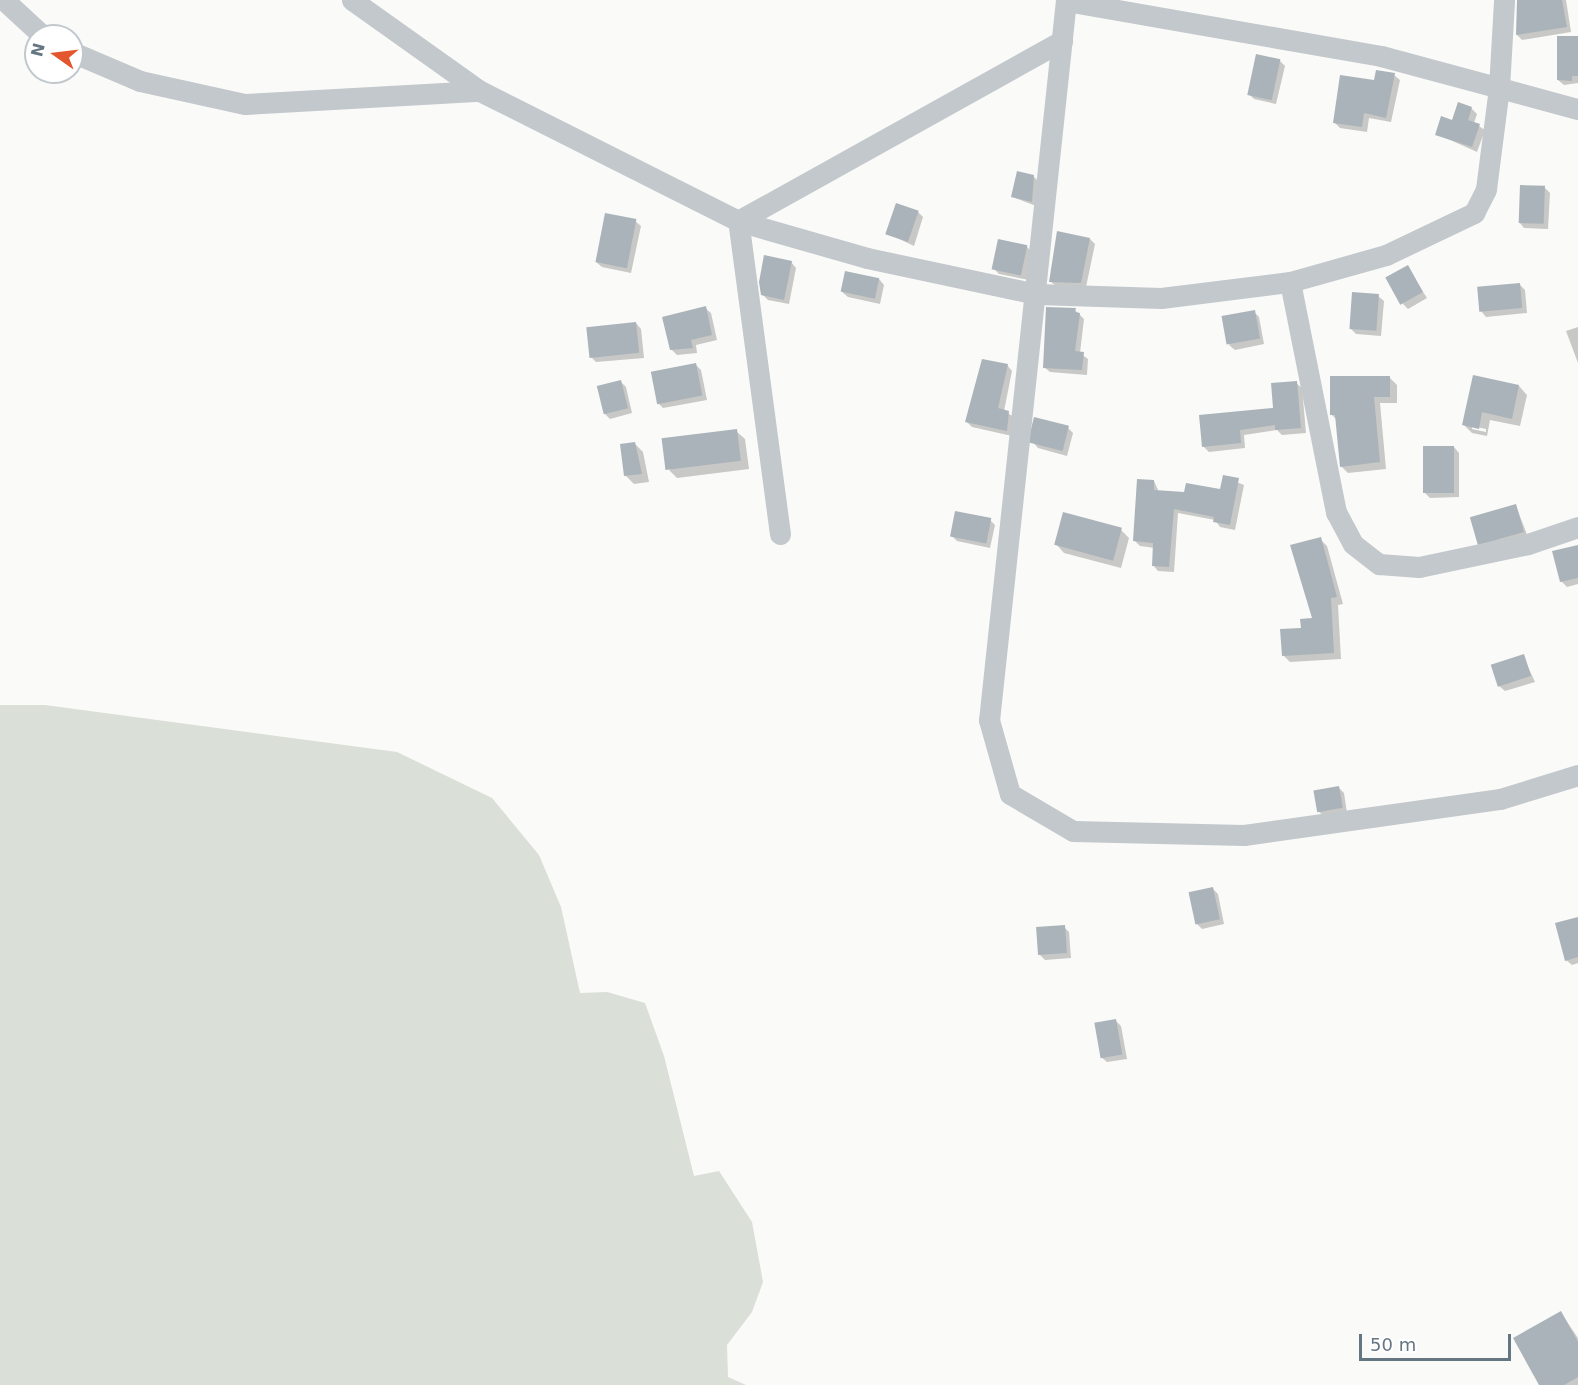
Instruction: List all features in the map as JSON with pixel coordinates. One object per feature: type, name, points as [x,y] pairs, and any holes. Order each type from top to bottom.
[{"type":"street","points":[[4,0],[30,24]]},
{"type":"street","points":[[352,0],[480,91],[738,221],[867,258],[1036,294],[1161,298],[1290,282],[1386,255],[1474,213],[1486,189],[1499,88],[1504,0]]},
{"type":"street","points":[[1578,109],[1382,56],[1066,1],[989,720],[1011,794],[1072,831],[1244,835],[1500,799],[1578,775]]},
{"type":"street","points":[[738,221],[1062,41]]},
{"type":"street","points":[[84,56],[140,81],[245,104],[480,91]]},
{"type":"street","points":[[738,221],[780,534]]},
{"type":"street","points":[[1290,282],[1336,512],[1353,544],[1379,564],[1419,567],[1528,544],[1578,527]]},
{"type":"shaded area","points":[[0,705],[45,705],[397,752],[492,798],[539,855],[561,907],[580,993],[607,992],[645,1003],[664,1056],[694,1176],[719,1171],[752,1222],[763,1282],[752,1312],[727,1345],[728,1377],[746,1385],[0,1385]]},
{"type":"building","points":[[1517,0],[1562,0],[1567,27],[1516,35]]},
{"type":"building","points":[[1557,36],[1578,36],[1578,76],[1572,76],[1572,81],[1557,80]]},
{"type":"building","points":[[1256,54],[1280,59],[1272,100],[1247,95]]},
{"type":"building","points":[[1376,70],[1395,73],[1386,118],[1364,113],[1362,127],[1333,123],[1340,75],[1374,80]]},
{"type":"building","points":[[1458,102],[1472,107],[1468,120],[1480,124],[1472,147],[1435,135],[1441,116],[1452,120]]},
{"type":"building","points":[[1017,171],[1034,175],[1032,202],[1011,197]]},
{"type":"building","points":[[1520,185],[1545,186],[1544,224],[1519,223]]},
{"type":"building","points":[[896,203],[919,211],[908,242],[885,234]]},
{"type":"building","points":[[605,213],[636,219],[627,268],[595,262]]},
{"type":"building","points":[[1057,231],[1090,238],[1081,283],[1049,282]]},
{"type":"building","points":[[998,239],[1027,245],[1021,276],[992,269]]},
{"type":"building","points":[[764,255],[792,261],[784,300],[761,295],[759,282]]},
{"type":"building","points":[[1408,265],[1423,292],[1400,305],[1385,278]]},
{"type":"building","points":[[845,271],[879,278],[875,299],[841,292]]},
{"type":"building","points":[[1520,283],[1522,308],[1479,312],[1477,287]]},
{"type":"building","points":[[1352,292],[1379,294],[1376,331],[1349,329]]},
{"type":"building","points":[[706,306],[712,335],[691,340],[693,348],[670,350],[662,317]]},
{"type":"building","points":[[1046,307],[1076,308],[1075,312],[1080,313],[1075,351],[1084,352],[1082,370],[1043,368]]},
{"type":"building","points":[[1255,310],[1260,339],[1227,344],[1222,316]]},
{"type":"building","points":[[636,322],[639,353],[590,358],[586,327]]},
{"type":"building","points":[[982,359],[1008,364],[998,408],[1009,411],[1007,431],[965,422]]},
{"type":"building","points":[[696,363],[702,395],[657,404],[651,372]]},
{"type":"building","points":[[1473,375],[1519,385],[1512,419],[1482,412],[1479,429],[1462,425]]},
{"type":"building","points":[[1330,376],[1390,376],[1390,397],[1374,397],[1380,462],[1340,467],[1335,415],[1330,415]]},
{"type":"building","points":[[621,380],[628,408],[604,414],[597,386]]},
{"type":"building","points":[[1297,381],[1301,428],[1275,430],[1275,425],[1240,430],[1241,443],[1202,447],[1199,415],[1273,408],[1271,383]]},
{"type":"building","points":[[1034,417],[1069,426],[1063,451],[1028,442]]},
{"type":"building","points":[[737,429],[741,461],[665,470],[662,438]]},
{"type":"building","points":[[635,442],[642,474],[624,476],[620,444]]},
{"type":"building","points":[[1423,446],[1454,446],[1454,493],[1423,493]]},
{"type":"building","points":[[1223,475],[1239,478],[1230,525],[1213,522],[1214,517],[1174,509],[1169,567],[1152,566],[1153,543],[1133,541],[1137,479],[1154,480],[1154,490],[1184,492],[1186,483],[1220,489]]},
{"type":"building","points":[[1516,504],[1524,532],[1478,545],[1470,517]]},
{"type":"building","points":[[955,511],[991,518],[986,544],[950,537]]},
{"type":"building","points":[[1063,512],[1122,528],[1113,561],[1054,545]]},
{"type":"building","points":[[1321,537],[1337,597],[1331,598],[1334,653],[1282,656],[1280,629],[1301,628],[1300,619],[1312,618],[1290,545]]},
{"type":"building","points":[[1578,545],[1578,578],[1560,582],[1552,551]]},
{"type":"building","points":[[1524,654],[1531,676],[1498,687],[1491,665]]},
{"type":"building","points":[[1339,786],[1343,808],[1317,812],[1313,791]]},
{"type":"building","points":[[1213,887],[1220,919],[1195,924],[1189,892]]},
{"type":"building","points":[[1578,917],[1578,957],[1565,961],[1555,923]]},
{"type":"building","points":[[1065,925],[1067,953],[1038,955],[1036,927]]},
{"type":"building","points":[[1116,1019],[1122,1054],[1101,1058],[1094,1023]]},
{"type":"building","points":[[1561,1311],[1578,1342],[1578,1377],[1564,1385],[1539,1385],[1513,1338]]}]
